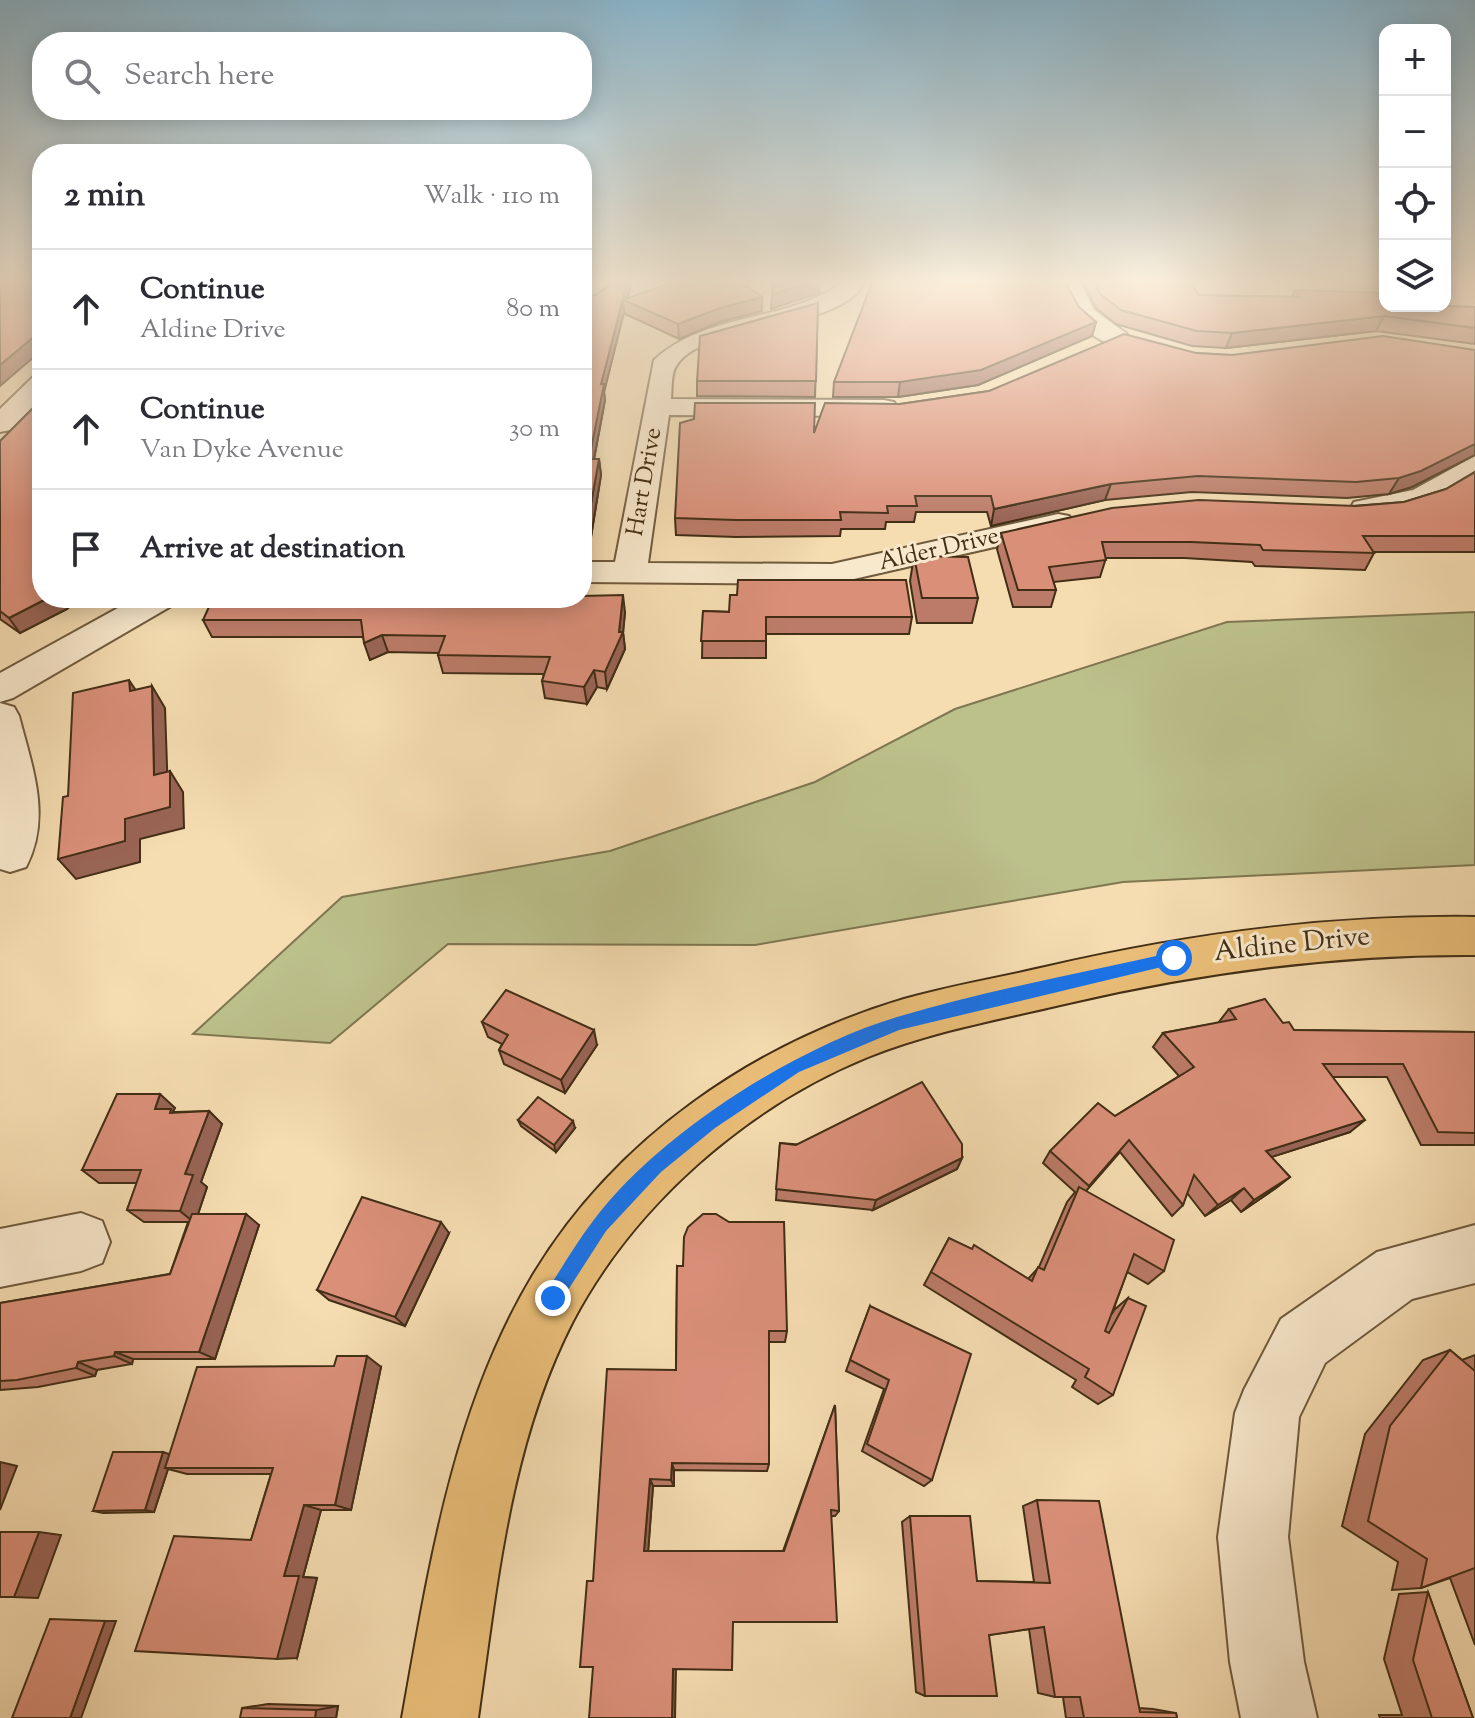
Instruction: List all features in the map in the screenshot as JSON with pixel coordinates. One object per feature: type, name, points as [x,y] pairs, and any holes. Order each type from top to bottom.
[{"type":"main road","name":"Aldine Drive","points":[[440,1718],[467,1548],[508,1394],[553,1298],[600,1225],[656,1166],[710,1123],[794,1067],[897,1024],[1174,958],[1304,939],[1475,936]]},
{"type":"street","name":"Hart Drive","points":[[630,572],[663,365],[668,360]]},
{"type":"street","points":[[0,424],[32,393]]},
{"type":"street","points":[[658,407],[912,406]]},
{"type":"street","points":[[1332,509],[1394,506],[1424,496],[1475,465]]},
{"type":"street","name":"Alder Drive","points":[[592,572],[832,574],[1091,516]]},
{"type":"street","points":[[0,689],[143,608]]},
{"type":"street","points":[[0,716],[20,801],[10,855]]},
{"type":"street","points":[[0,1258],[81,1242]]},
{"type":"street","points":[[1279,1718],[1267,1662],[1253,1537],[1267,1413],[1303,1341],[1398,1273],[1475,1254]]},
{"type":"green space","points":[[1475,612],[1475,865],[1123,882],[755,945],[448,944],[330,1043],[193,1034],[342,897],[610,851],[815,782],[955,709],[1227,622]]},
{"type":"building","points":[[592,360],[607,360],[601,384],[604,384],[592,444]]},
{"type":"building","points":[[698,360],[817,360],[816,381],[697,381]]},
{"type":"building","points":[[842,360],[1005,360],[981,370],[900,382],[834,382]]},
{"type":"building","points":[[1062,360],[1475,360],[1475,444],[1421,471],[1399,478],[1356,482],[1198,476],[1111,484],[994,509],[991,496],[915,496],[917,506],[887,506],[888,513],[840,512],[841,520],[675,518],[680,423],[694,419],[695,403],[815,403],[814,433],[825,403],[900,404],[989,391]]},
{"type":"building","points":[[32,409],[32,606],[9,618],[0,611],[0,441]]},
{"type":"building","points":[[592,459],[599,459],[592,498]]},
{"type":"building","points":[[1475,472],[1475,536],[1363,536],[1374,553],[1263,550],[1260,545],[1191,542],[1102,542],[1106,560],[1049,567],[1056,590],[1018,590],[1001,533],[1112,508],[1199,500],[1356,506],[1404,502],[1446,489]]},
{"type":"building","points":[[914,556],[968,557],[978,598],[922,598]]},
{"type":"building","points":[[738,580],[906,580],[912,617],[766,617],[766,641],[701,641],[703,611],[729,612],[730,595],[737,595]]},
{"type":"building","points":[[623,595],[619,632],[623,632],[605,672],[594,670],[584,687],[542,681],[550,657],[438,655],[445,636],[382,635],[364,643],[361,620],[203,620],[208,608],[592,608],[592,596]]},
{"type":"building","points":[[129,680],[130,691],[152,686],[154,775],[170,771],[170,807],[125,819],[125,841],[58,859],[63,797],[68,796],[73,693]]},
{"type":"building","points":[[506,990],[594,1030],[561,1080],[499,1050],[508,1035],[482,1022]]},
{"type":"building","points":[[1265,999],[1283,1023],[1289,1022],[1294,1030],[1475,1032],[1475,1133],[1438,1132],[1403,1064],[1323,1064],[1365,1120],[1266,1151],[1290,1177],[1254,1200],[1244,1188],[1218,1205],[1194,1175],[1183,1205],[1129,1140],[1089,1186],[1050,1151],[1098,1103],[1115,1116],[1194,1067],[1163,1033],[1236,1019],[1229,1009]]},
{"type":"building","points":[[922,1082],[962,1144],[962,1158],[876,1200],[776,1189],[780,1143],[796,1145]]},
{"type":"building","points":[[117,1094],[160,1094],[155,1109],[171,1109],[170,1113],[209,1111],[185,1174],[193,1175],[180,1211],[127,1210],[141,1170],[82,1170]]},
{"type":"building","points":[[538,1097],[573,1121],[554,1145],[518,1120]]},
{"type":"building","points":[[1079,1187],[1174,1240],[1164,1271],[1134,1254],[1105,1331],[1109,1333],[1128,1298],[1146,1306],[1113,1395],[1085,1377],[1089,1369],[931,1272],[949,1238],[972,1249],[974,1245],[1032,1281],[1038,1267],[1044,1270]]},
{"type":"building","points":[[362,1197],[441,1222],[395,1317],[317,1290]]},
{"type":"building","points":[[192,1214],[246,1214],[199,1352],[115,1352],[114,1356],[78,1362],[76,1368],[0,1381],[0,1303],[170,1274]]},
{"type":"building","points":[[703,1214],[716,1214],[729,1222],[784,1222],[787,1331],[769,1331],[769,1464],[672,1463],[671,1480],[650,1479],[644,1551],[784,1551],[835,1405],[839,1511],[831,1510],[837,1622],[733,1622],[732,1670],[673,1669],[672,1718],[589,1718],[593,1667],[580,1667],[587,1581],[593,1581],[607,1369],[676,1370],[677,1266],[683,1266],[684,1237],[688,1227]]},
{"type":"building","points":[[870,1306],[971,1354],[932,1480],[867,1444],[889,1380],[850,1360]]},
{"type":"building","points":[[1450,1350],[1475,1371],[1475,1568],[1421,1588],[1427,1559],[1368,1521],[1390,1426]]},
{"type":"building","points":[[337,1356],[367,1356],[335,1505],[304,1505],[284,1576],[299,1576],[277,1659],[135,1651],[174,1536],[251,1540],[273,1468],[165,1468],[197,1367],[334,1366]]},
{"type":"building","points":[[113,1452],[163,1452],[145,1510],[93,1511]]},
{"type":"building","points":[[1037,1500],[1099,1501],[1140,1712],[1176,1713],[1177,1718],[1084,1718],[1080,1697],[1055,1697],[1044,1627],[989,1635],[997,1696],[925,1696],[910,1516],[970,1516],[977,1581],[1050,1583]]},
{"type":"building","points":[[0,1532],[39,1532],[14,1597],[0,1597]]},
{"type":"building","points":[[1428,1592],[1473,1718],[1432,1718],[1413,1660]]},
{"type":"building","points":[[50,1619],[105,1621],[70,1718],[12,1718]]},
{"type":"building","points":[[242,1708],[316,1710],[315,1718],[240,1718]]},
{"type":"route","points":[[553,1298],[600,1225],[656,1166],[710,1123],[794,1067],[897,1024],[1174,958]]}]
